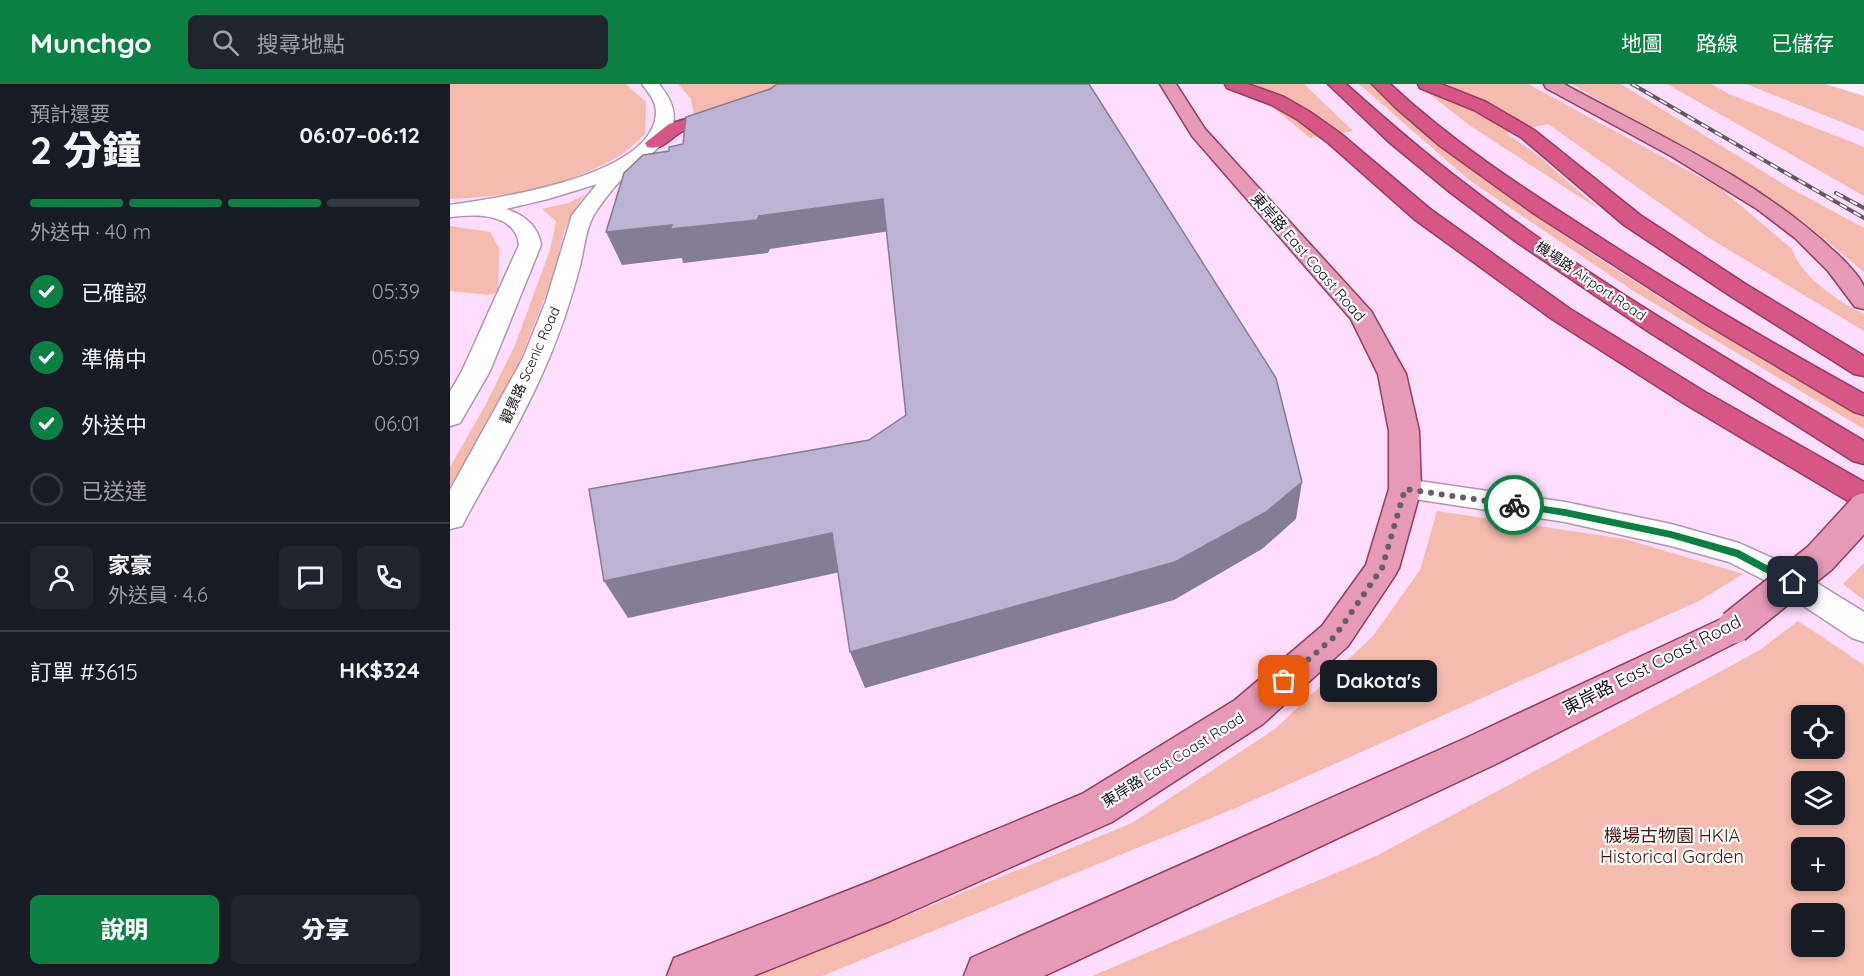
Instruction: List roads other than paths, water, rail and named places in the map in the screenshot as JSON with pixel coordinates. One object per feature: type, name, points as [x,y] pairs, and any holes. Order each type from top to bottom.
[{"type":"highway","points":[[1233,84],[1265,96],[1304,116],[1334,138],[1422,214],[1553,309],[1695,398],[1864,496]]},
{"type":"highway","name":"機場路 Airport Road","points":[[1336,84],[1377,123],[1449,182],[1618,302],[1864,454]]},
{"type":"highway","points":[[1380,84],[1449,142],[1526,199],[1679,298],[1864,406]]},
{"type":"highway","points":[[1431,86],[1480,106],[1528,134],[1612,205],[1654,236],[1864,368]]},
{"type":"highway","points":[[648,148],[682,125],[750,106]]},
{"type":"main road","points":[[450,211],[524,200],[574,186],[621,166],[648,148],[662,130],[666,119],[663,103],[650,84]]},
{"type":"main road","name":"東岸路 East Coast Road","points":[[692,976],[873,904],[1097,808],[1249,712],[1335,636],[1382,568],[1405,489],[1404,431],[1392,374],[1362,316],[1205,141],[1181,108],[1168,84]]},
{"type":"main road","points":[[1552,84],[1746,193],[1809,238],[1851,281],[1864,302]]},
{"type":"main road","name":"觀景路 Scenic Road","points":[[450,518],[500,429],[536,358],[558,301],[583,215],[613,177],[648,148]]},
{"type":"main road","points":[[450,417],[476,371],[530,245],[530,234],[519,223],[501,214],[478,208]]},
{"type":"main road","name":"東岸路 East Coast Road","points":[[988,976],[1481,751],[1734,627],[1828,552],[1864,510]]},
{"type":"street","points":[[1405,489],[1565,512],[1671,535],[1739,554],[1777,573],[1864,628]]},
{"type":"railway","points":[[1632,84],[1864,218]]},
{"type":"railway","points":[[1836,193],[1864,208]]},
{"type":"place","name":"Dakota's","points":[[1284,681]]},
{"type":"park label","name":"機場古物園 HKIA Historical Garden","points":[[1672,846]]}]
